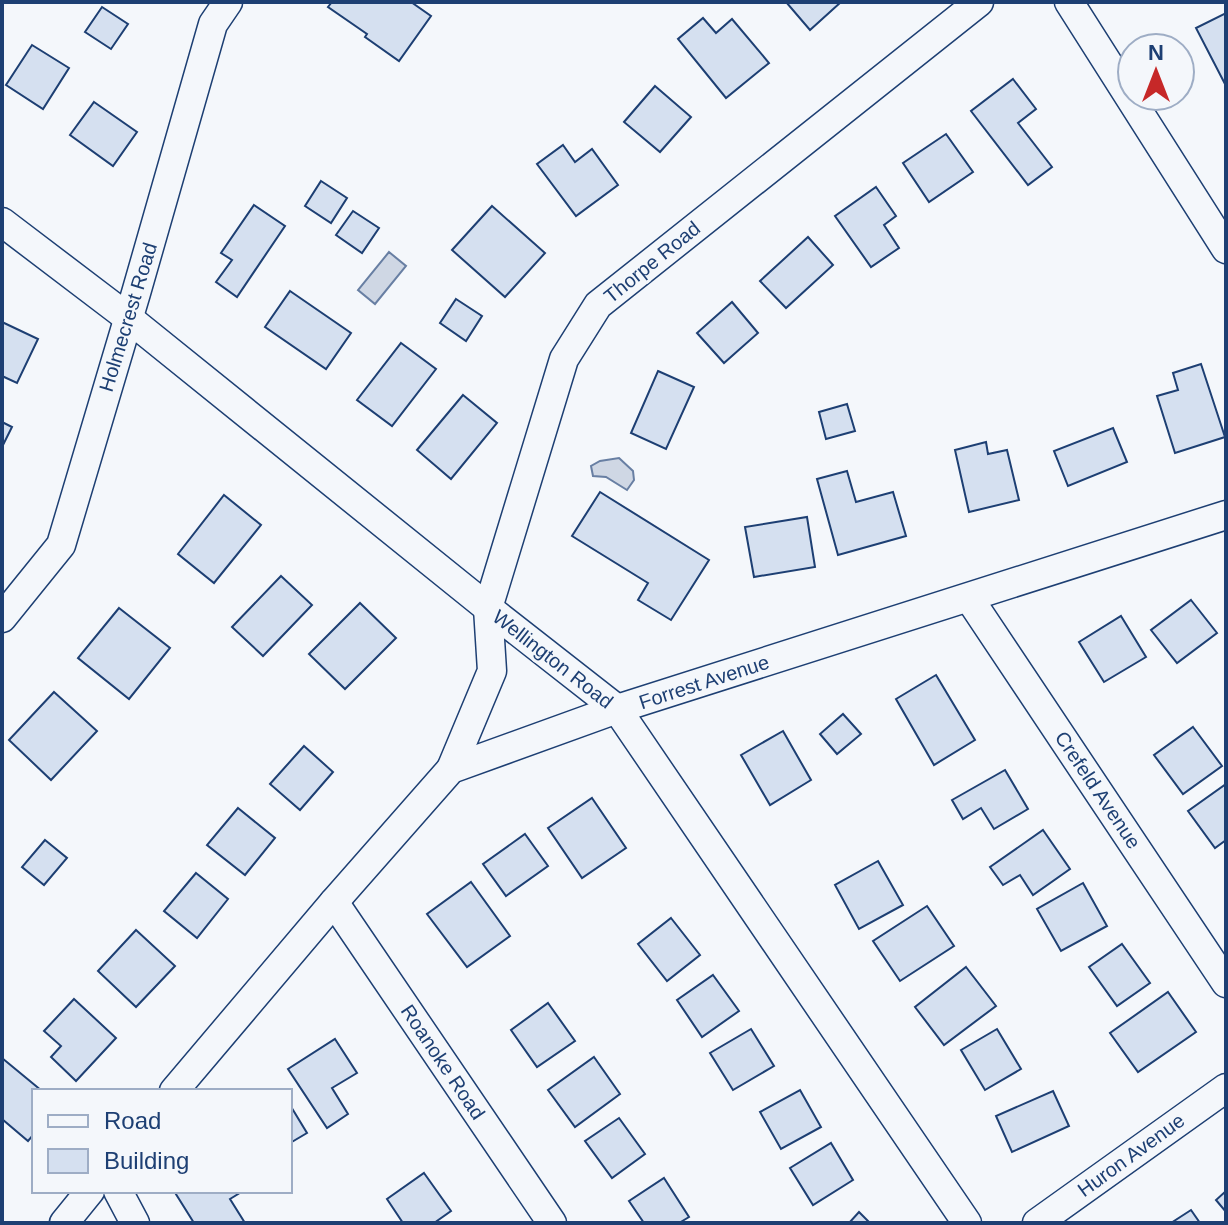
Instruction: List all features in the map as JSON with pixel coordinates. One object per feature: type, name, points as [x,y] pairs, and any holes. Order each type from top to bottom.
[{"type":"street","name":"Holmecrest Road","points":[[2,618],[61,545],[213,24],[228,2]]},
{"type":"street","name":"Thorpe Road","points":[[451,769],[492,671],[488,608],[564,359],[598,305],[979,2]]},
{"type":"street","points":[[1069,2],[1217,213],[1226,249]]},
{"type":"street","name":"Wellington Road","points":[[2,222],[127,317],[617,709],[967,1223]]},
{"type":"street","name":"Forrest Avenue","points":[[176,1089],[451,769],[617,709],[1226,515]]},
{"type":"street","name":"Crefeld Avenue","points":[[969,598],[1226,983]]},
{"type":"street","name":"Roanoke Road","points":[[334,902],[552,1223]]},
{"type":"street","name":"Huron Avenue","points":[[1037,1223],[1226,1088]]},
{"type":"street","points":[[64,1223],[88,1193]]},
{"type":"street","points":[[119,1193],[135,1223]]},
{"type":"shaded area","points":[[389,252],[406,266],[375,304],[358,290]]},
{"type":"shaded area","points":[[619,458],[633,471],[634,480],[627,490],[606,477],[593,476],[591,466]]},
{"type":"building","points":[[332,2],[411,2],[431,16],[399,61],[328,7]]},
{"type":"building","points":[[786,2],[841,2],[810,30]]},
{"type":"building","points":[[102,7],[128,24],[111,49],[85,32]]},
{"type":"building","points":[[1226,13],[1226,83],[1225,84],[1196,28]]},
{"type":"building","points":[[703,18],[716,33],[732,19],[769,63],[726,98],[678,39]]},
{"type":"building","points":[[32,45],[69,68],[43,109],[6,85]]},
{"type":"building","points":[[1013,79],[1036,109],[1018,123],[1052,167],[1028,185],[971,111]]},
{"type":"building","points":[[655,86],[691,117],[660,152],[624,122]]},
{"type":"building","points":[[94,102],[137,132],[113,166],[70,135]]},
{"type":"building","points":[[946,134],[973,172],[929,202],[903,163]]},
{"type":"building","points":[[563,145],[575,162],[592,149],[618,185],[576,216],[537,164]]},
{"type":"building","points":[[321,181],[347,198],[331,223],[305,206]]},
{"type":"building","points":[[876,187],[896,216],[884,225],[899,248],[871,267],[835,216]]},
{"type":"building","points":[[254,205],[285,226],[237,297],[216,282],[232,260],[221,253]]},
{"type":"building","points":[[492,206],[545,253],[505,297],[452,250]]},
{"type":"building","points":[[353,211],[379,228],[362,253],[336,235]]},
{"type":"building","points":[[808,237],[833,265],[786,308],[760,281]]},
{"type":"building","points":[[290,291],[351,333],[326,369],[265,327]]},
{"type":"building","points":[[456,299],[482,316],[466,341],[440,323]]},
{"type":"building","points":[[732,302],[758,333],[724,363],[697,333]]},
{"type":"building","points":[[2,322],[38,339],[17,383],[2,376]]},
{"type":"building","points":[[401,343],[436,369],[392,426],[357,400]]},
{"type":"building","points":[[1201,364],[1225,437],[1175,453],[1157,396],[1178,390],[1173,373]]},
{"type":"building","points":[[658,371],[694,387],[666,449],[631,433]]},
{"type":"building","points":[[463,395],[497,423],[451,479],[417,450]]},
{"type":"building","points":[[847,404],[855,431],[826,439],[819,412]]},
{"type":"building","points":[[2,422],[12,427],[2,447]]},
{"type":"building","points":[[1113,428],[1127,462],[1068,486],[1054,451]]},
{"type":"building","points":[[986,442],[988,454],[1007,450],[1019,500],[969,512],[955,450]]},
{"type":"building","points":[[847,471],[856,502],[893,492],[906,536],[838,555],[817,479]]},
{"type":"building","points":[[600,492],[709,560],[671,620],[638,600],[648,583],[572,536]]},
{"type":"building","points":[[224,495],[261,525],[214,583],[178,554]]},
{"type":"building","points":[[807,517],[815,567],[754,577],[745,527]]},
{"type":"building","points":[[281,576],[312,605],[263,656],[232,627]]},
{"type":"building","points":[[1191,600],[1217,633],[1177,663],[1151,630]]},
{"type":"building","points":[[360,603],[396,638],[345,689],[309,654]]},
{"type":"building","points":[[119,608],[170,648],[129,699],[78,658]]},
{"type":"building","points":[[1121,616],[1146,657],[1104,682],[1079,642]]},
{"type":"building","points":[[936,675],[975,740],[934,765],[896,699]]},
{"type":"building","points":[[54,692],[97,731],[51,780],[9,740]]},
{"type":"building","points":[[843,714],[861,734],[837,754],[820,734]]},
{"type":"building","points":[[1193,727],[1222,766],[1183,794],[1154,755]]},
{"type":"building","points":[[783,731],[811,780],[770,805],[741,755]]},
{"type":"building","points":[[304,746],[333,772],[300,810],[270,784]]},
{"type":"building","points":[[1005,770],[1028,809],[994,829],[981,808],[963,819],[952,800]]},
{"type":"building","points":[[1226,784],[1226,840],[1215,848],[1188,811]]},
{"type":"building","points":[[592,798],[626,848],[582,878],[548,828]]},
{"type":"building","points":[[238,808],[275,838],[245,875],[207,845]]},
{"type":"building","points":[[1043,830],[1070,869],[1033,895],[1020,875],[1003,885],[990,867]]},
{"type":"building","points":[[525,834],[548,866],[506,896],[483,864]]},
{"type":"building","points":[[45,840],[67,858],[44,885],[22,867]]},
{"type":"building","points":[[878,861],[903,905],[859,929],[835,885]]},
{"type":"building","points":[[196,873],[228,899],[197,938],[164,911]]},
{"type":"building","points":[[471,882],[510,936],[467,967],[427,914]]},
{"type":"building","points":[[1083,883],[1107,926],[1061,951],[1037,909]]},
{"type":"building","points":[[927,906],[954,946],[900,981],[873,941]]},
{"type":"building","points":[[671,918],[700,955],[667,981],[638,944]]},
{"type":"building","points":[[136,930],[175,966],[136,1007],[98,971]]},
{"type":"building","points":[[1122,944],[1150,983],[1117,1006],[1089,967]]},
{"type":"building","points":[[966,967],[996,1006],[944,1045],[915,1007]]},
{"type":"building","points":[[713,975],[739,1011],[702,1037],[677,1000]]},
{"type":"building","points":[[1168,992],[1196,1032],[1138,1072],[1110,1033]]},
{"type":"building","points":[[74,999],[116,1038],[76,1081],[51,1057],[61,1046],[44,1031]]},
{"type":"building","points":[[548,1003],[575,1041],[537,1067],[511,1030]]},
{"type":"building","points":[[751,1029],[774,1066],[733,1090],[710,1053]]},
{"type":"building","points":[[997,1029],[1021,1069],[985,1090],[961,1050]]},
{"type":"building","points":[[335,1039],[357,1073],[332,1088],[348,1114],[327,1128],[288,1069]]},
{"type":"building","points":[[594,1057],[620,1094],[575,1127],[548,1090]]},
{"type":"building","points":[[2,1058],[40,1089],[32,1089],[32,1136],[28,1141],[2,1119]]},
{"type":"building","points":[[800,1090],[821,1127],[781,1149],[760,1112]]},
{"type":"building","points":[[1053,1091],[1069,1126],[1012,1152],[996,1116]]},
{"type":"building","points":[[292,1108],[307,1133],[292,1142]]},
{"type":"building","points":[[619,1118],[645,1154],[612,1178],[585,1141]]},
{"type":"building","points":[[831,1143],[853,1180],[813,1205],[790,1168]]},
{"type":"building","points":[[424,1173],[451,1211],[434,1223],[403,1223],[387,1199]]},
{"type":"building","points":[[664,1178],[689,1217],[679,1223],[644,1223],[629,1201]]},
{"type":"building","points":[[1226,1191],[1226,1212],[1216,1200]]},
{"type":"building","points":[[175,1193],[240,1193],[230,1199],[245,1223],[194,1223]]},
{"type":"building","points":[[1191,1210],[1200,1223],[1171,1223]]},
{"type":"building","points":[[859,1212],[870,1223],[849,1223]]}]
